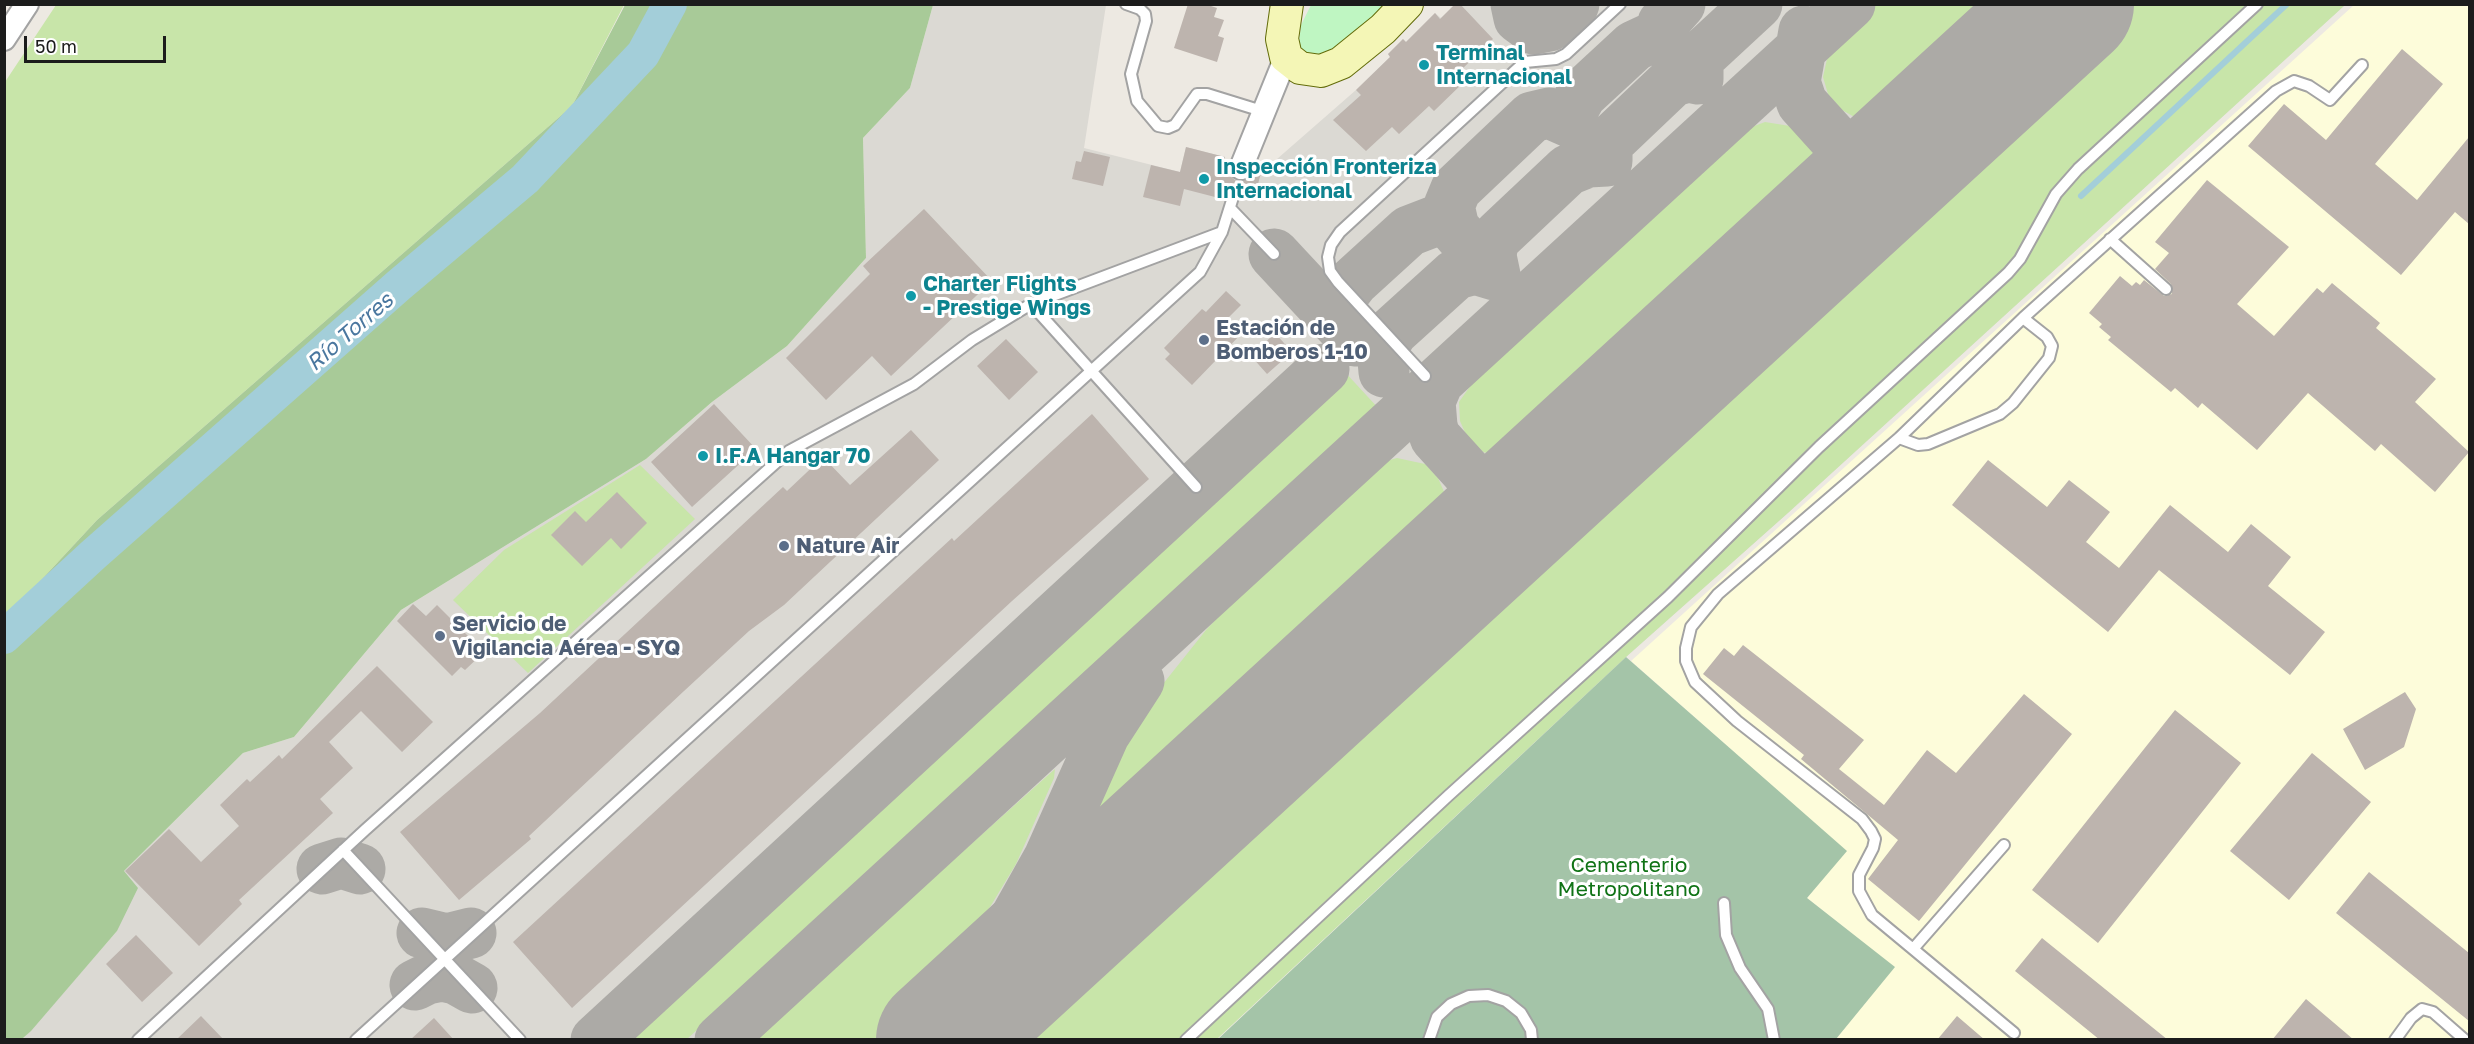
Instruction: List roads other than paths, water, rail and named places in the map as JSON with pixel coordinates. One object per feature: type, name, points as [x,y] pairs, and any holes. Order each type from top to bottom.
[{"type":"main road","points":[[1287,4],[1282,39],[1286,57],[1300,68],[1320,71],[1341,63],[1383,29],[1407,4]]},
{"type":"street","points":[[4,39],[27,4]]},
{"type":"street","points":[[1241,168],[1262,111],[1286,57]]},
{"type":"lane","points":[[1126,4],[1140,9],[1145,14],[1131,74],[1137,101],[1158,126],[1168,128],[1175,125],[1197,94],[1207,94],[1262,111]]},
{"type":"lane","points":[[1425,376],[1330,271],[1328,257],[1331,245],[1340,232],[1525,62],[1556,59],[1566,54],[1620,4]]},
{"type":"lane","points":[[1186,1040],[1448,796],[1668,597],[1819,447],[2008,273],[2020,259],[2056,194],[2071,177],[2257,4]]},
{"type":"lane","points":[[2014,1033],[1872,915],[1859,891],[1859,875],[1873,848],[1875,839],[1862,819],[1709,697],[1690,672],[1686,648],[1691,627],[1719,594],[1899,438],[2024,318],[2284,84],[2294,81],[2331,100],[2362,65]]},
{"type":"lane","points":[[356,1040],[1200,272],[1222,232],[1233,194]]},
{"type":"lane","points":[[1230,208],[1274,254]]},
{"type":"lane","points":[[138,1040],[343,850],[789,451],[915,384],[972,340],[1031,304],[1222,232]]},
{"type":"lane","points":[[2110,239],[2166,289]]},
{"type":"lane","points":[[1031,304],[1196,487]]},
{"type":"lane","points":[[1899,438],[1918,445],[1928,444],[2000,414],[2013,403],[2049,358],[2052,346],[2047,337],[2024,318]]},
{"type":"lane","points":[[1912,950],[2004,845]]},
{"type":"lane","points":[[343,850],[520,1040]]},
{"type":"lane","points":[[1724,903],[1726,935],[1740,968],[1768,1009],[1774,1040]]},
{"type":"lane","points":[[1429,1040],[1437,1017],[1451,1004],[1469,996],[1488,995],[1506,1001],[1521,1013],[1531,1030],[1532,1040]]},
{"type":"lane","points":[[2395,1040],[2411,1018],[2422,1009],[2433,1012],[2465,1040]]},
{"type":"waterway","name":"Río Torres","points":[[4,637],[93,555],[399,285],[525,179],[643,54],[670,4]]},
{"type":"waterway","points":[[2081,196],[2287,4]]},
{"type":"place","name":"Terminal Internacional","points":[[1424,65]]},
{"type":"place","name":"Inspección Fronteriza Internacional","points":[[1204,179]]},
{"type":"place","name":"Charter Flights - Prestige Wings","points":[[911,296]]},
{"type":"place","name":"Estación de Bomberos 1-10","points":[[1204,340]]},
{"type":"place","name":"I.F.A Hangar 70","points":[[703,456]]},
{"type":"place","name":"Nature Air","points":[[784,546]]},
{"type":"place","name":"Servicio de Vigilancia Aérea - SYQ","points":[[440,636]]},
{"type":"park label","name":"Cementerio Metropolitano","points":[[1629,877]]}]
